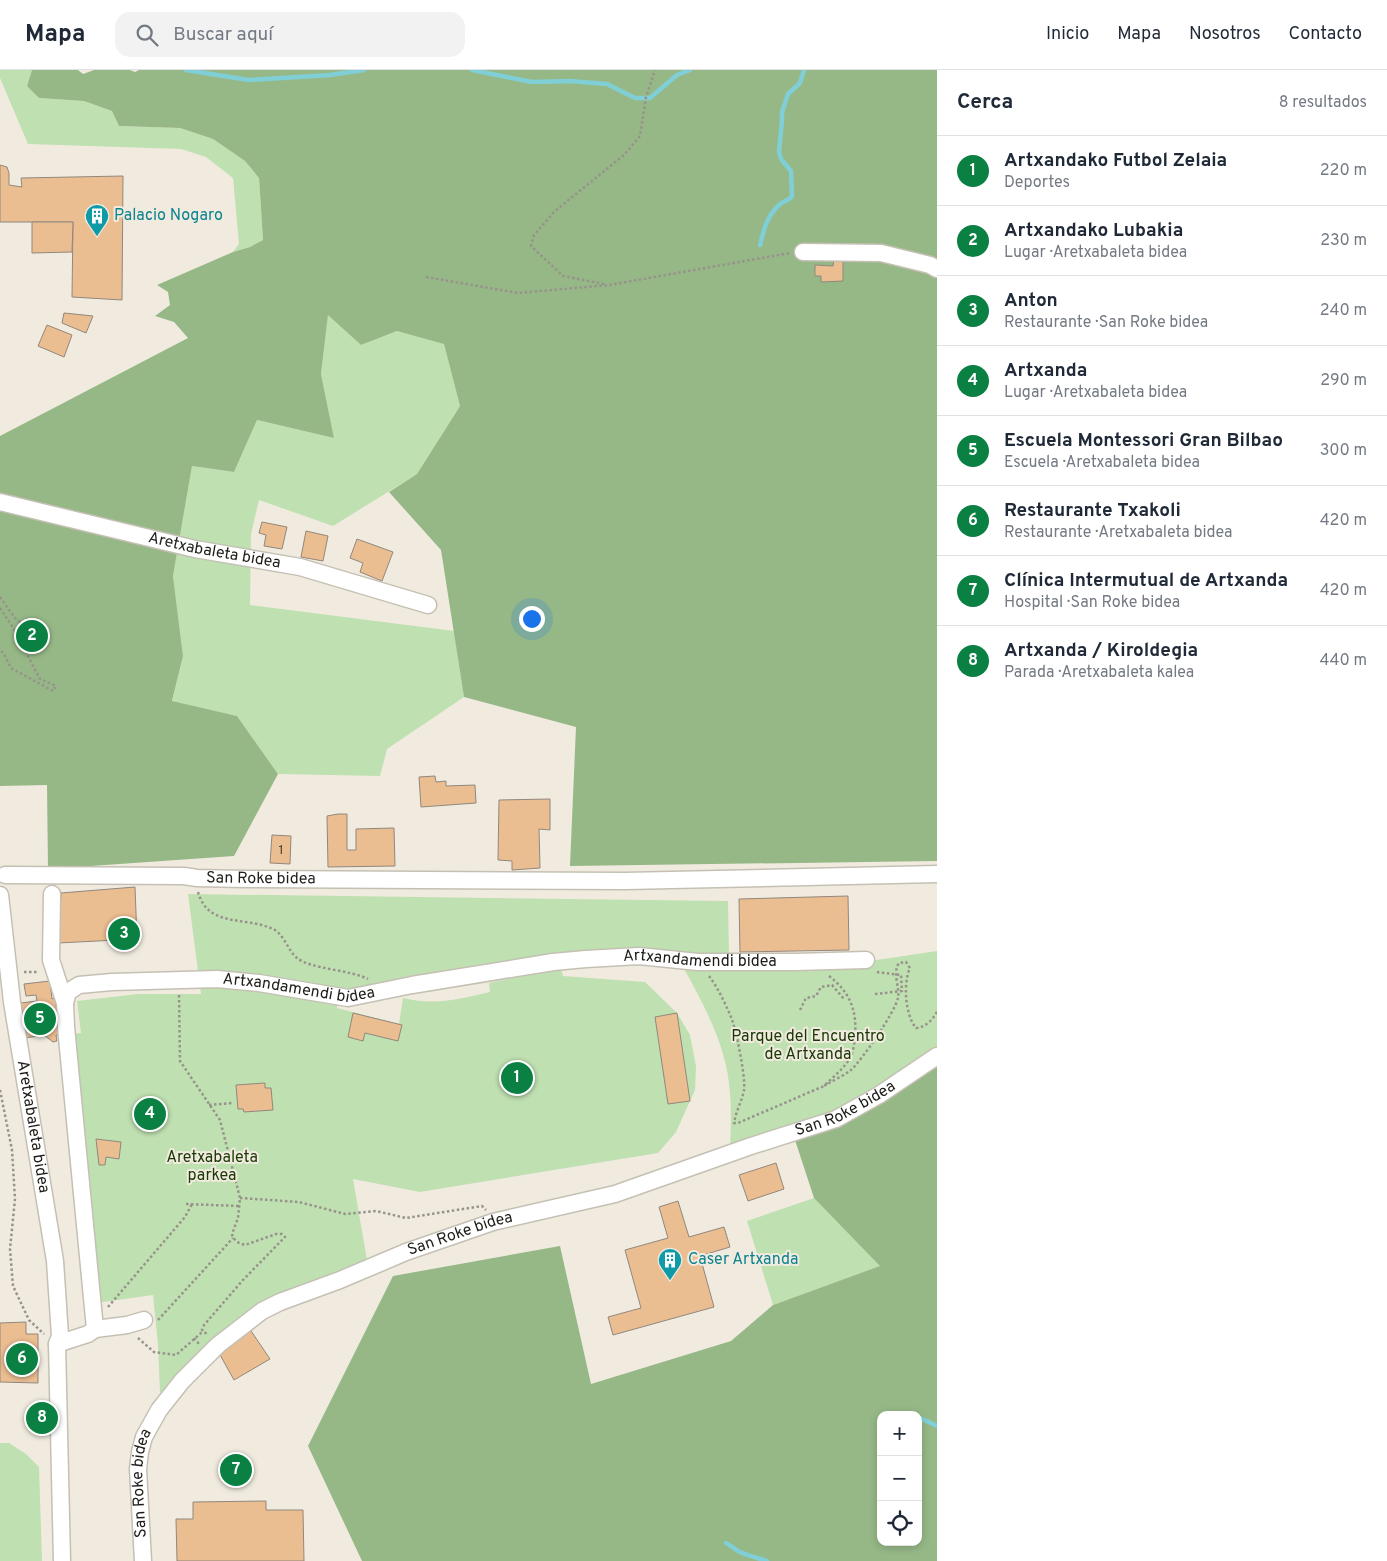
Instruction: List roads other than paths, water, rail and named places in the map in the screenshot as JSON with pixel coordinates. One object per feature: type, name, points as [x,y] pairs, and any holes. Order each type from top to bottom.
[{"type":"street","points":[[803,252],[881,252],[930,265],[937,269]]},
{"type":"street","name":"Aretxabaleta bidea","points":[[0,502],[195,548],[300,567],[428,605]]},
{"type":"street","name":"San Roke bidea","points":[[2,875],[625,881],[937,874]]},
{"type":"street","points":[[52,894],[51,960],[65,1003],[95,1329]]},
{"type":"street","name":"Aretxabaleta bidea","points":[[0,895],[12,1002],[55,1260],[60,1336],[57,1352],[62,1561]]},
{"type":"street","name":"Artxandamendi bidea","points":[[65,1003],[68,992],[79,985],[112,982],[217,979],[259,983],[348,998],[552,962],[639,956],[698,962],[813,961],[871,966]]},
{"type":"street","name":"San Roke bidea","points":[[143,1561],[138,1469],[144,1437],[159,1410],[182,1381],[201,1361],[262,1311],[280,1302],[340,1280],[406,1252],[493,1222],[615,1194],[751,1146],[836,1119],[879,1095],[937,1056]]},
{"type":"street","points":[[57,1352],[95,1329],[127,1326],[151,1320]]},
{"type":"waterway","points":[[186,70],[249,80],[330,75],[364,70]]},
{"type":"waterway","points":[[472,70],[532,82],[569,81],[607,84],[635,98],[650,98],[677,75],[690,70]]},
{"type":"waterway","points":[[760,245],[769,218],[779,205],[792,196],[791,171],[781,159],[779,152],[782,112],[788,94],[800,83],[804,70]]},
{"type":"waterway","points":[[922,1419],[937,1426]]},
{"type":"waterway","points":[[726,1543],[740,1552],[767,1561]]},
{"type":"place","name":"Palacio Nogaro","points":[[97,237]]},
{"type":"place","name":"Artxandako Lubakia","points":[[32,636]]},
{"type":"place","name":"Anton","points":[[124,934]]},
{"type":"place","name":"Escuela Montessori Gran Bilbao","points":[[40,1019]]},
{"type":"place","name":"Artxandako Futbol Zelaia","points":[[517,1078]]},
{"type":"place","name":"Artxanda","points":[[150,1114]]},
{"type":"place","name":"Caser Artxanda","points":[[670,1281]]},
{"type":"place","name":"Restaurante Txakoli","points":[[22,1359]]},
{"type":"place","name":"Artxanda / Kiroldegia","points":[[42,1418]]},
{"type":"place","name":"Clínica Intermutual de Artxanda","points":[[236,1470]]},
{"type":"park label","name":"Parque del Encuentro de Artxanda","points":[[808,1046]]},
{"type":"park label","name":"Aretxabaleta parkea","points":[[212,1167]]}]
